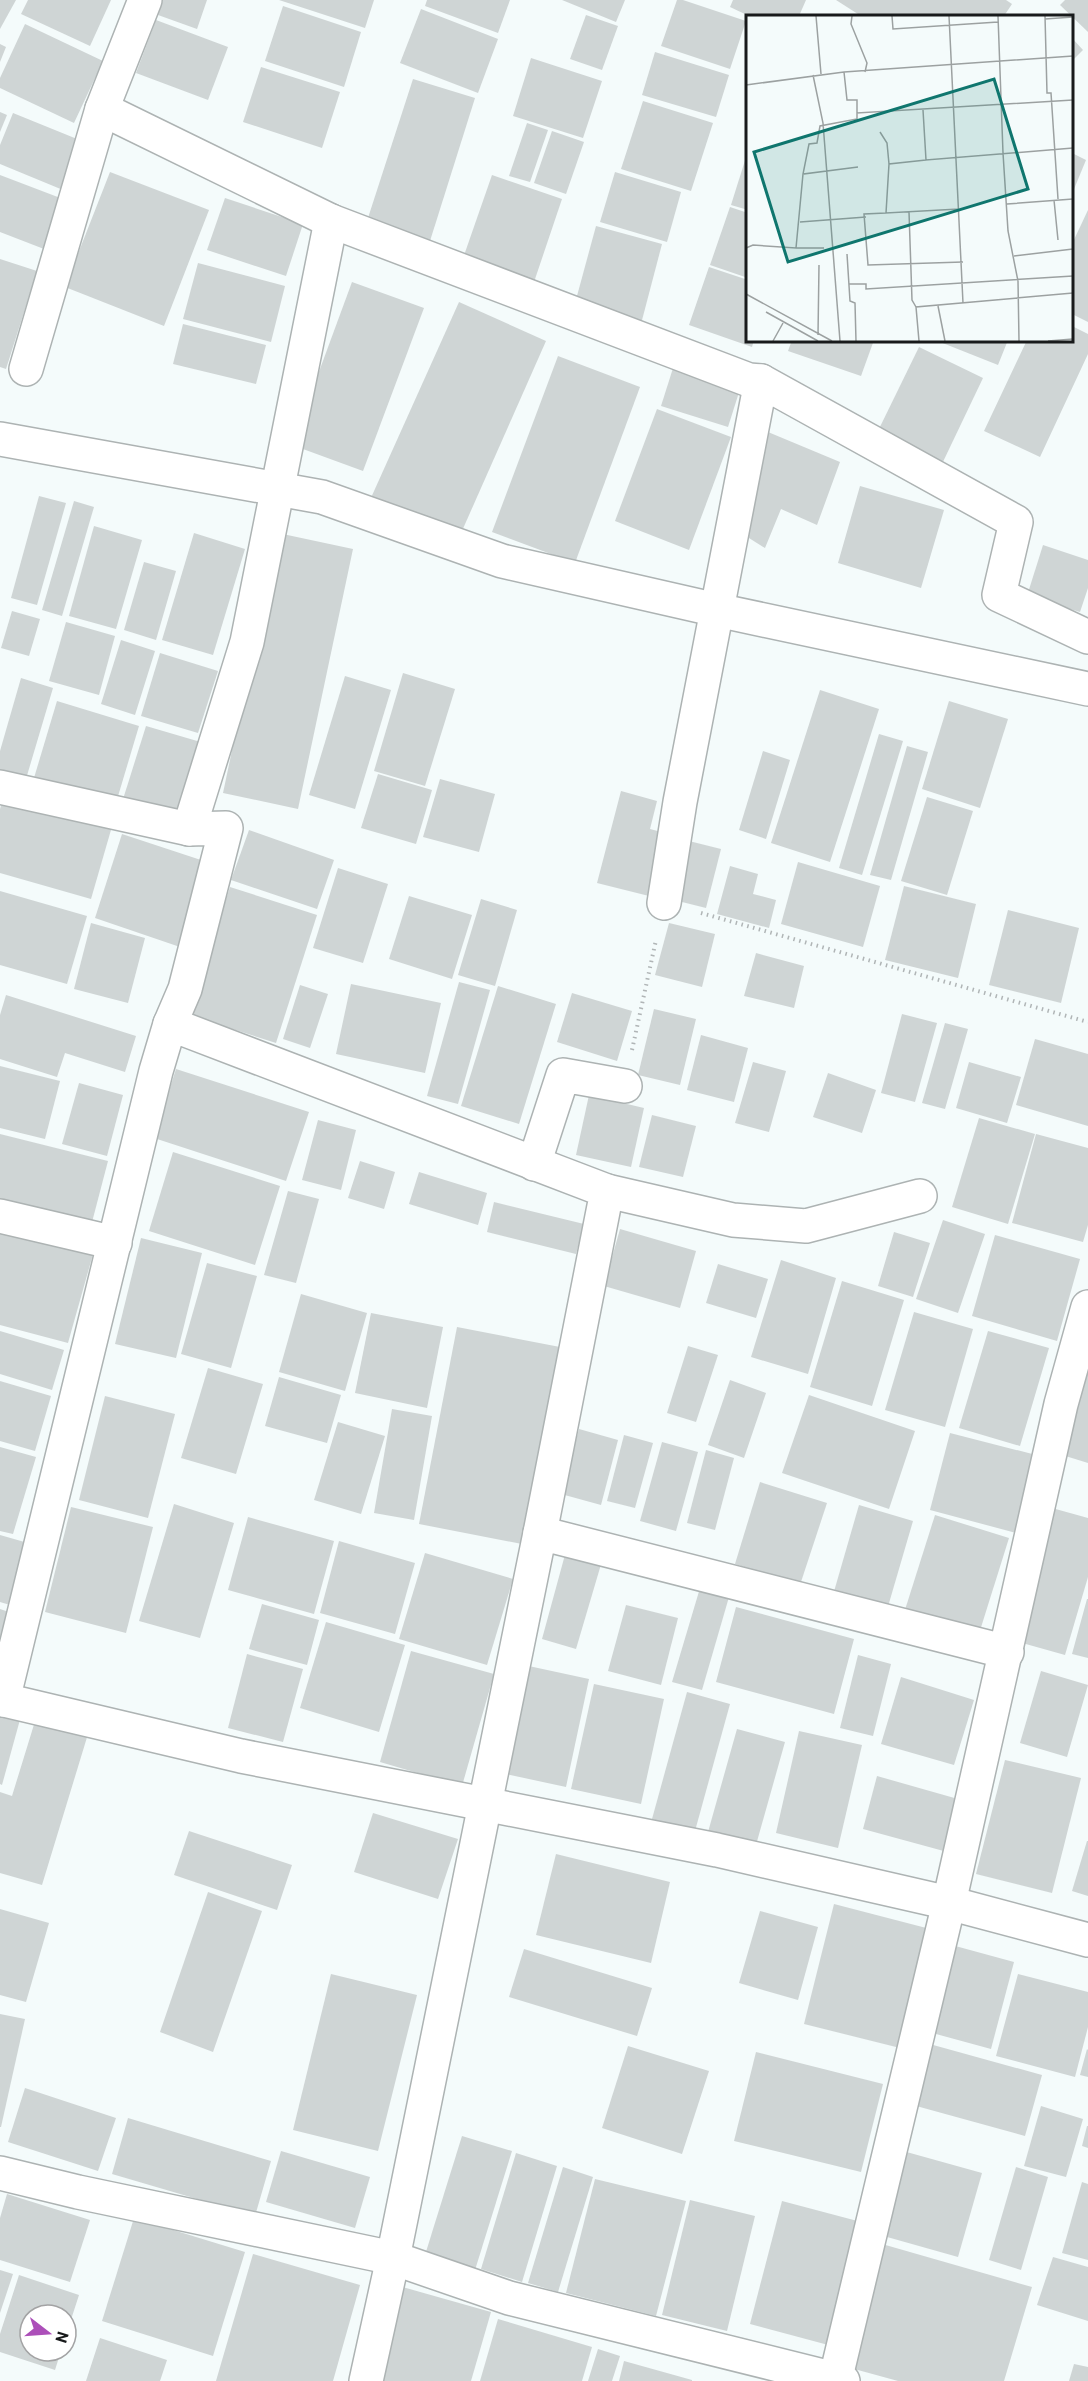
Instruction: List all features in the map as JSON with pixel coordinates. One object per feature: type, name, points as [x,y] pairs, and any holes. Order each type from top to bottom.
[{"type":"street","points":[[26,369],[102,109],[146,0]]},
{"type":"street","points":[[102,109],[331,221],[749,380],[761,381],[1016,522],[999,595],[1088,638]]},
{"type":"street","points":[[189,829],[247,642],[331,221]]},
{"type":"street","points":[[664,903],[680,802],[761,381]]},
{"type":"street","points":[[0,439],[322,497],[502,561],[717,610],[1088,689]]},
{"type":"street","points":[[0,787],[189,829],[226,828],[185,989],[170,1023],[156,1071],[1,1700],[241,1756],[717,1850],[949,1903],[1088,1940]]},
{"type":"street","points":[[170,1023],[607,1191],[733,1220],[806,1226],[920,1196]]},
{"type":"street","points":[[534,1164],[563,1075],[625,1086]]},
{"type":"street","points":[[366,2381],[540,1533],[607,1191]]},
{"type":"street","points":[[0,1216],[115,1243]]},
{"type":"street","points":[[0,2173],[78,2192],[393,2258],[508,2298],[838,2380],[1007,1653],[1061,1404],[1088,1307]]},
{"type":"street","points":[[540,1533],[1007,1653]]},
{"type":"path","points":[[625,1086],[664,903],[1088,1022]]},
{"type":"building","points":[[0,0],[16,0],[0,29]]},
{"type":"building","points":[[28,0],[111,0],[90,46],[21,14]]},
{"type":"building","points":[[163,0],[207,0],[197,29],[158,15]]},
{"type":"building","points":[[279,0],[374,0],[365,28]]},
{"type":"building","points":[[427,0],[510,0],[498,33],[425,6]]},
{"type":"building","points":[[562,0],[625,0],[616,22]]},
{"type":"building","points":[[677,0],[746,21],[730,69],[661,46]]},
{"type":"building","points":[[733,0],[806,0],[799,15],[747,15],[730,7]]},
{"type":"building","points":[[836,0],[1006,0],[1012,4],[1005,15],[859,15]]},
{"type":"building","points":[[1065,0],[1088,0],[1088,32],[1073,15],[1060,5]]},
{"type":"building","points":[[283,6],[361,32],[344,87],[265,61]]},
{"type":"building","points":[[421,9],[498,39],[478,93],[400,63]]},
{"type":"building","points":[[586,15],[618,26],[602,70],[570,59]]},
{"type":"building","points":[[156,20],[228,47],[208,100],[136,73]]},
{"type":"building","points":[[25,24],[103,61],[74,123],[0,88],[0,78]]},
{"type":"building","points":[[1073,39],[1083,50],[1073,60]]},
{"type":"building","points":[[0,44],[6,47],[0,62]]},
{"type":"building","points":[[655,52],[729,75],[716,117],[642,95]]},
{"type":"building","points":[[531,58],[602,81],[583,138],[513,116]]},
{"type":"building","points":[[261,67],[340,92],[322,148],[243,122]]},
{"type":"building","points":[[413,79],[475,98],[430,241],[367,221]]},
{"type":"building","points":[[643,101],[713,123],[691,191],[621,169]]},
{"type":"building","points":[[0,112],[7,115],[0,132]]},
{"type":"building","points":[[13,113],[82,141],[63,190],[0,164],[0,145]]},
{"type":"building","points":[[527,123],[548,130],[530,182],[509,176]]},
{"type":"building","points":[[552,131],[584,142],[566,194],[534,183]]},
{"type":"building","points":[[1073,154],[1086,160],[1073,192]]},
{"type":"building","points":[[746,157],[746,209],[731,205]]},
{"type":"building","points":[[110,172],[209,210],[164,326],[65,287]]},
{"type":"building","points":[[615,172],[681,192],[667,242],[600,222]]},
{"type":"building","points":[[0,175],[63,199],[44,249],[0,232]]},
{"type":"building","points":[[492,175],[562,199],[532,288],[461,264]]},
{"type":"building","points":[[225,198],[303,224],[286,276],[207,250]]},
{"type":"building","points":[[730,207],[746,212],[746,277],[710,265]]},
{"type":"building","points":[[1088,210],[1088,322],[1073,314],[1073,242]]},
{"type":"building","points":[[596,226],[662,244],[641,324],[574,307]]},
{"type":"building","points":[[0,259],[37,271],[6,369],[0,367]]},
{"type":"building","points":[[198,263],[285,286],[271,342],[183,319]]},
{"type":"building","points":[[709,267],[746,279],[746,342],[753,342],[752,347],[689,325]]},
{"type":"building","points":[[352,282],[424,308],[363,471],[292,445]]},
{"type":"building","points":[[459,302],[546,341],[458,540],[370,500]]},
{"type":"building","points":[[183,324],[266,345],[256,384],[173,364]]},
{"type":"building","points":[[1073,326],[1088,334],[1088,354],[1040,457],[984,431],[1026,342],[1073,342]]},
{"type":"building","points":[[791,342],[873,342],[861,376],[788,351]]},
{"type":"building","points":[[940,342],[1007,342],[998,365]]},
{"type":"building","points":[[919,347],[983,378],[941,466],[876,435]]},
{"type":"building","points":[[558,356],[640,387],[575,563],[492,532]]},
{"type":"building","points":[[674,365],[741,386],[728,427],[661,406]]},
{"type":"building","points":[[657,409],[731,437],[689,550],[615,521]]},
{"type":"building","points":[[768,432],[840,462],[817,525],[781,509],[765,548],[741,533]]},
{"type":"building","points":[[860,486],[944,510],[921,588],[838,563]]},
{"type":"building","points":[[39,496],[66,503],[37,605],[11,598]]},
{"type":"building","points":[[74,501],[94,507],[62,616],[42,610]]},
{"type":"building","points":[[94,526],[142,540],[116,629],[69,616]]},
{"type":"building","points":[[194,533],[245,549],[213,655],[162,640]]},
{"type":"building","points":[[278,533],[353,549],[298,809],[223,793]]},
{"type":"building","points":[[1043,545],[1088,560],[1088,588],[1080,612],[1027,596]]},
{"type":"building","points":[[144,562],[176,571],[156,640],[124,630]]},
{"type":"building","points":[[12,611],[40,619],[29,656],[1,648]]},
{"type":"building","points":[[66,622],[115,636],[99,695],[49,681]]},
{"type":"building","points":[[121,640],[155,651],[135,715],[101,704]]},
{"type":"building","points":[[160,653],[218,671],[198,733],[141,716]]},
{"type":"building","points":[[403,673],[455,689],[425,786],[374,771]]},
{"type":"building","points":[[345,676],[391,690],[355,809],[309,795]]},
{"type":"building","points":[[21,678],[53,688],[23,789],[0,782],[0,751]]},
{"type":"building","points":[[820,690],[879,709],[830,862],[771,843]]},
{"type":"building","points":[[57,701],[139,726],[113,813],[31,788]]},
{"type":"building","points":[[949,701],[1008,719],[980,808],[922,789]]},
{"type":"building","points":[[146,726],[204,743],[177,830],[119,812]]},
{"type":"building","points":[[879,734],[903,741],[862,875],[839,868]]},
{"type":"building","points":[[907,746],[928,752],[891,880],[870,875]]},
{"type":"building","points":[[763,751],[790,760],[766,839],[739,830]]},
{"type":"building","points":[[378,774],[432,790],[416,844],[361,828]]},
{"type":"building","points":[[440,779],[495,794],[479,852],[423,837]]},
{"type":"building","points":[[621,791],[657,801],[650,829],[665,833],[649,896],[597,883]]},
{"type":"building","points":[[5,792],[113,823],[91,899],[0,873],[0,809]]},
{"type":"building","points":[[927,797],[973,811],[947,895],[901,881]]},
{"type":"building","points":[[249,830],[334,860],[317,909],[231,880]]},
{"type":"building","points":[[122,834],[207,862],[180,947],[95,918]]},
{"type":"building","points":[[685,840],[721,849],[706,908],[670,899]]},
{"type":"building","points":[[798,862],[880,886],[863,947],[781,924]]},
{"type":"building","points":[[730,866],[758,874],[753,894],[776,900],[769,928],[717,914]]},
{"type":"building","points":[[338,868],[388,884],[363,963],[313,948]]},
{"type":"building","points":[[904,886],[976,904],[958,978],[885,960]]},
{"type":"building","points":[[230,887],[317,915],[276,1043],[189,1015]]},
{"type":"building","points":[[0,891],[87,916],[67,984],[0,965]]},
{"type":"building","points":[[409,896],[472,915],[452,979],[389,959]]},
{"type":"building","points":[[481,899],[517,910],[495,986],[458,975]]},
{"type":"building","points":[[1008,910],[1079,928],[1061,1003],[989,985]]},
{"type":"building","points":[[91,923],[145,938],[128,1003],[74,989]]},
{"type":"building","points":[[669,923],[715,934],[702,987],[655,975]]},
{"type":"building","points":[[756,953],[804,966],[794,1008],[744,996]]},
{"type":"building","points":[[459,982],[490,990],[458,1104],[427,1096]]},
{"type":"building","points":[[351,984],[441,1003],[425,1073],[336,1054]]},
{"type":"building","points":[[300,985],[328,994],[310,1048],[283,1039]]},
{"type":"building","points":[[498,986],[556,1004],[519,1124],[461,1106]]},
{"type":"building","points":[[572,993],[632,1011],[617,1061],[557,1042]]},
{"type":"building","points":[[6,995],[136,1036],[125,1072],[65,1053],[57,1077],[0,1059],[0,1015]]},
{"type":"building","points":[[654,1009],[696,1019],[680,1085],[638,1075]]},
{"type":"building","points":[[902,1014],[937,1023],[915,1102],[881,1093]]},
{"type":"building","points":[[945,1023],[968,1029],[945,1109],[922,1103]]},
{"type":"building","points":[[701,1035],[748,1048],[734,1102],[687,1090]]},
{"type":"building","points":[[1035,1039],[1088,1054],[1088,1126],[1016,1105]]},
{"type":"building","points":[[753,1062],[786,1071],[769,1132],[735,1123]]},
{"type":"building","points":[[969,1062],[1021,1077],[1007,1123],[956,1108]]},
{"type":"building","points":[[0,1066],[60,1081],[45,1139],[0,1128]]},
{"type":"building","points":[[176,1069],[309,1112],[286,1181],[154,1138]]},
{"type":"building","points":[[828,1073],[876,1090],[862,1133],[813,1117]]},
{"type":"building","points":[[79,1083],[123,1095],[107,1156],[62,1144]]},
{"type":"building","points":[[589,1095],[644,1108],[631,1167],[576,1155]]},
{"type":"building","points":[[652,1115],[696,1126],[683,1177],[639,1167]]},
{"type":"building","points":[[979,1118],[1035,1134],[1008,1224],[952,1207]]},
{"type":"building","points":[[318,1120],[356,1130],[341,1190],[302,1180]]},
{"type":"building","points":[[0,1134],[108,1161],[91,1226],[0,1203]]},
{"type":"building","points":[[1036,1134],[1088,1148],[1088,1225],[1083,1242],[1012,1223]]},
{"type":"building","points":[[173,1152],[280,1186],[255,1265],[149,1231]]},
{"type":"building","points":[[360,1161],[395,1172],[384,1209],[348,1198]]},
{"type":"building","points":[[419,1172],[487,1193],[478,1225],[409,1204]]},
{"type":"building","points":[[288,1191],[319,1199],[296,1283],[264,1275]]},
{"type":"building","points":[[494,1202],[584,1224],[576,1254],[487,1232]]},
{"type":"building","points":[[943,1220],[985,1234],[958,1313],[916,1299]]},
{"type":"building","points":[[0,1228],[93,1254],[68,1343],[0,1325]]},
{"type":"building","points":[[620,1229],[696,1251],[680,1308],[604,1286]]},
{"type":"building","points":[[894,1232],[930,1243],[913,1297],[878,1286]]},
{"type":"building","points":[[995,1235],[1080,1259],[1057,1341],[972,1316]]},
{"type":"building","points":[[141,1238],[202,1253],[176,1358],[115,1344]]},
{"type":"building","points":[[781,1260],[836,1278],[808,1374],[751,1357]]},
{"type":"building","points":[[207,1263],[257,1276],[231,1368],[181,1354]]},
{"type":"building","points":[[718,1264],[768,1279],[756,1318],[706,1303]]},
{"type":"building","points":[[842,1281],[904,1300],[872,1406],[810,1387]]},
{"type":"building","points":[[301,1294],[367,1313],[345,1391],[279,1372]]},
{"type":"building","points":[[914,1312],[973,1329],[945,1427],[885,1410]]},
{"type":"building","points":[[371,1313],[443,1327],[427,1408],[355,1393]]},
{"type":"building","points":[[457,1327],[560,1347],[522,1544],[419,1524]]},
{"type":"building","points":[[0,1331],[64,1350],[52,1390],[0,1374]]},
{"type":"building","points":[[988,1331],[1049,1348],[1020,1446],[959,1428]]},
{"type":"building","points":[[688,1346],[718,1355],[696,1422],[667,1413]]},
{"type":"building","points":[[1088,1363],[1088,1463],[1059,1454]]},
{"type":"building","points":[[208,1368],[263,1384],[236,1474],[181,1458]]},
{"type":"building","points":[[279,1377],[341,1395],[327,1443],[265,1426]]},
{"type":"building","points":[[730,1380],[766,1393],[744,1458],[708,1445]]},
{"type":"building","points":[[0,1381],[51,1396],[35,1451],[0,1441]]},
{"type":"building","points":[[809,1395],[915,1431],[889,1509],[782,1473]]},
{"type":"building","points":[[105,1396],[175,1414],[148,1518],[79,1500]]},
{"type":"building","points":[[392,1409],[432,1416],[414,1520],[374,1513]]},
{"type":"building","points":[[338,1422],[385,1436],[361,1514],[314,1500]]},
{"type":"building","points":[[579,1429],[618,1440],[601,1505],[561,1494]]},
{"type":"building","points":[[950,1433],[1040,1456],[1020,1534],[930,1510]]},
{"type":"building","points":[[624,1435],[653,1443],[635,1508],[607,1501]]},
{"type":"building","points":[[662,1442],[698,1452],[676,1531],[640,1521]]},
{"type":"building","points":[[0,1447],[36,1457],[13,1534],[0,1531]]},
{"type":"building","points":[[706,1450],[734,1458],[715,1530],[687,1523]]},
{"type":"building","points":[[760,1482],[827,1503],[800,1585],[735,1564]]},
{"type":"building","points":[[174,1504],[234,1523],[200,1638],[139,1621]]},
{"type":"building","points":[[859,1505],[913,1521],[887,1610],[833,1595]]},
{"type":"building","points":[[71,1507],[153,1527],[126,1633],[45,1612]]},
{"type":"building","points":[[1052,1508],[1088,1518],[1088,1577],[1065,1655],[1012,1640]]},
{"type":"building","points":[[935,1515],[1009,1538],[978,1637],[904,1613]]},
{"type":"building","points":[[248,1517],[334,1541],[314,1614],[228,1590]]},
{"type":"building","points":[[0,1535],[28,1543],[10,1605],[0,1602]]},
{"type":"building","points":[[339,1541],[415,1563],[395,1634],[320,1613]]},
{"type":"building","points":[[566,1551],[602,1561],[576,1649],[542,1639]]},
{"type":"building","points":[[425,1553],[513,1579],[487,1665],[399,1639]]},
{"type":"building","points":[[700,1588],[729,1597],[702,1690],[672,1682]]},
{"type":"building","points":[[1088,1599],[1088,1658],[1072,1654]]},
{"type":"building","points":[[262,1604],[319,1620],[307,1665],[249,1649]]},
{"type":"building","points":[[626,1605],[678,1618],[661,1685],[608,1671]]},
{"type":"building","points":[[736,1607],[854,1639],[834,1714],[716,1682]]},
{"type":"building","points":[[0,1609],[9,1612],[0,1643]]},
{"type":"building","points":[[326,1622],[405,1645],[379,1732],[300,1708]]},
{"type":"building","points":[[411,1651],[494,1674],[462,1786],[380,1762]]},
{"type":"building","points":[[247,1654],[303,1669],[283,1742],[228,1728]]},
{"type":"building","points":[[858,1655],[891,1664],[873,1736],[840,1728]]},
{"type":"building","points":[[524,1665],[589,1679],[566,1787],[501,1773]]},
{"type":"building","points":[[1041,1671],[1088,1685],[1067,1757],[1020,1743]]},
{"type":"building","points":[[901,1677],[974,1700],[954,1765],[881,1744]]},
{"type":"building","points":[[594,1684],[664,1699],[641,1804],[571,1789]]},
{"type":"building","points":[[687,1692],[730,1704],[695,1831],[652,1819]]},
{"type":"building","points":[[0,1710],[21,1716],[2,1785],[0,1784]]},
{"type":"building","points":[[36,1718],[88,1734],[42,1885],[0,1873],[0,1792],[12,1796]]},
{"type":"building","points":[[737,1729],[785,1742],[756,1845],[708,1832]]},
{"type":"building","points":[[799,1731],[862,1745],[838,1848],[776,1833]]},
{"type":"building","points":[[1005,1760],[1081,1778],[1052,1893],[976,1874]]},
{"type":"building","points":[[877,1776],[965,1801],[951,1853],[863,1829]]},
{"type":"building","points":[[373,1813],[458,1839],[438,1899],[354,1872]]},
{"type":"building","points":[[189,1831],[292,1865],[277,1910],[174,1875]]},
{"type":"building","points":[[1088,1841],[1088,1896],[1072,1891]]},
{"type":"building","points":[[556,1854],[670,1882],[651,1963],[536,1935]]},
{"type":"building","points":[[208,1892],[262,1911],[213,2052],[160,2032]]},
{"type":"building","points":[[834,1904],[934,1930],[904,2049],[804,2024]]},
{"type":"building","points":[[0,1909],[49,1923],[26,2002],[0,1995]]},
{"type":"building","points":[[760,1911],[818,1927],[798,2000],[739,1983]]},
{"type":"building","points":[[948,1944],[1014,1962],[991,2049],[925,2031]]},
{"type":"building","points":[[524,1949],[652,1988],[637,2036],[509,1997]]},
{"type":"building","points":[[331,1974],[417,1995],[378,2151],[293,2130]]},
{"type":"building","points":[[1018,1974],[1088,1992],[1088,2027],[1075,2077],[996,2056]]},
{"type":"building","points":[[0,2014],[25,2019],[1,2127],[0,2127]]},
{"type":"building","points":[[926,2043],[1042,2075],[1025,2136],[909,2104]]},
{"type":"building","points":[[628,2046],[709,2071],[682,2154],[602,2128]]},
{"type":"building","points":[[1088,2050],[1088,2077],[1080,2075]]},
{"type":"building","points":[[756,2052],[883,2084],[861,2172],[734,2141]]},
{"type":"building","points":[[25,2088],[116,2118],[98,2171],[8,2142]]},
{"type":"building","points":[[1041,2106],[1083,2119],[1066,2177],[1024,2166]]},
{"type":"building","points":[[128,2118],[271,2161],[255,2216],[112,2174]]},
{"type":"building","points":[[1088,2126],[1088,2148],[1082,2146]]},
{"type":"building","points":[[462,2136],[512,2151],[475,2270],[425,2255]]},
{"type":"building","points":[[281,2151],[370,2177],[355,2228],[266,2202]]},
{"type":"building","points":[[903,2151],[982,2173],[958,2257],[880,2235]]},
{"type":"building","points":[[516,2153],[557,2166],[522,2282],[481,2269]]},
{"type":"building","points":[[563,2167],[593,2177],[558,2292],[528,2283]]},
{"type":"building","points":[[1016,2167],[1048,2177],[1021,2270],[989,2260]]},
{"type":"building","points":[[595,2179],[686,2201],[656,2316],[566,2293]]},
{"type":"building","points":[[1082,2182],[1088,2184],[1088,2260],[1062,2253]]},
{"type":"building","points":[[7,2194],[90,2220],[70,2282],[0,2260],[0,2218]]},
{"type":"building","points":[[690,2200],[755,2216],[727,2331],[662,2315]]},
{"type":"building","points":[[782,2201],[865,2223],[832,2346],[750,2324]]},
{"type":"building","points":[[134,2218],[245,2252],[213,2356],[102,2321]]},
{"type":"building","points":[[882,2244],[1032,2287],[1004,2381],[898,2381],[847,2367]]},
{"type":"building","points":[[253,2254],[360,2285],[333,2381],[216,2381]]},
{"type":"building","points":[[1053,2257],[1088,2267],[1088,2321],[1037,2305]]},
{"type":"building","points":[[0,2270],[13,2274],[0,2313]]},
{"type":"building","points":[[19,2275],[79,2295],[76,2303],[18,2303],[18,2358],[0,2352],[0,2334]]},
{"type":"building","points":[[399,2286],[491,2312],[471,2381],[382,2381]]},
{"type":"building","points":[[498,2319],[592,2347],[582,2381],[480,2381]]},
{"type":"building","points":[[100,2338],[167,2360],[160,2381],[86,2381]]},
{"type":"building","points":[[598,2349],[620,2356],[612,2381],[588,2381]]},
{"type":"building","points":[[624,2361],[692,2380],[692,2381],[619,2381]]},
{"type":"building","points":[[34,2363],[57,2363],[55,2370]]},
{"type":"building","points":[[1074,2364],[1088,2367],[1088,2381],[1069,2381]]}]
